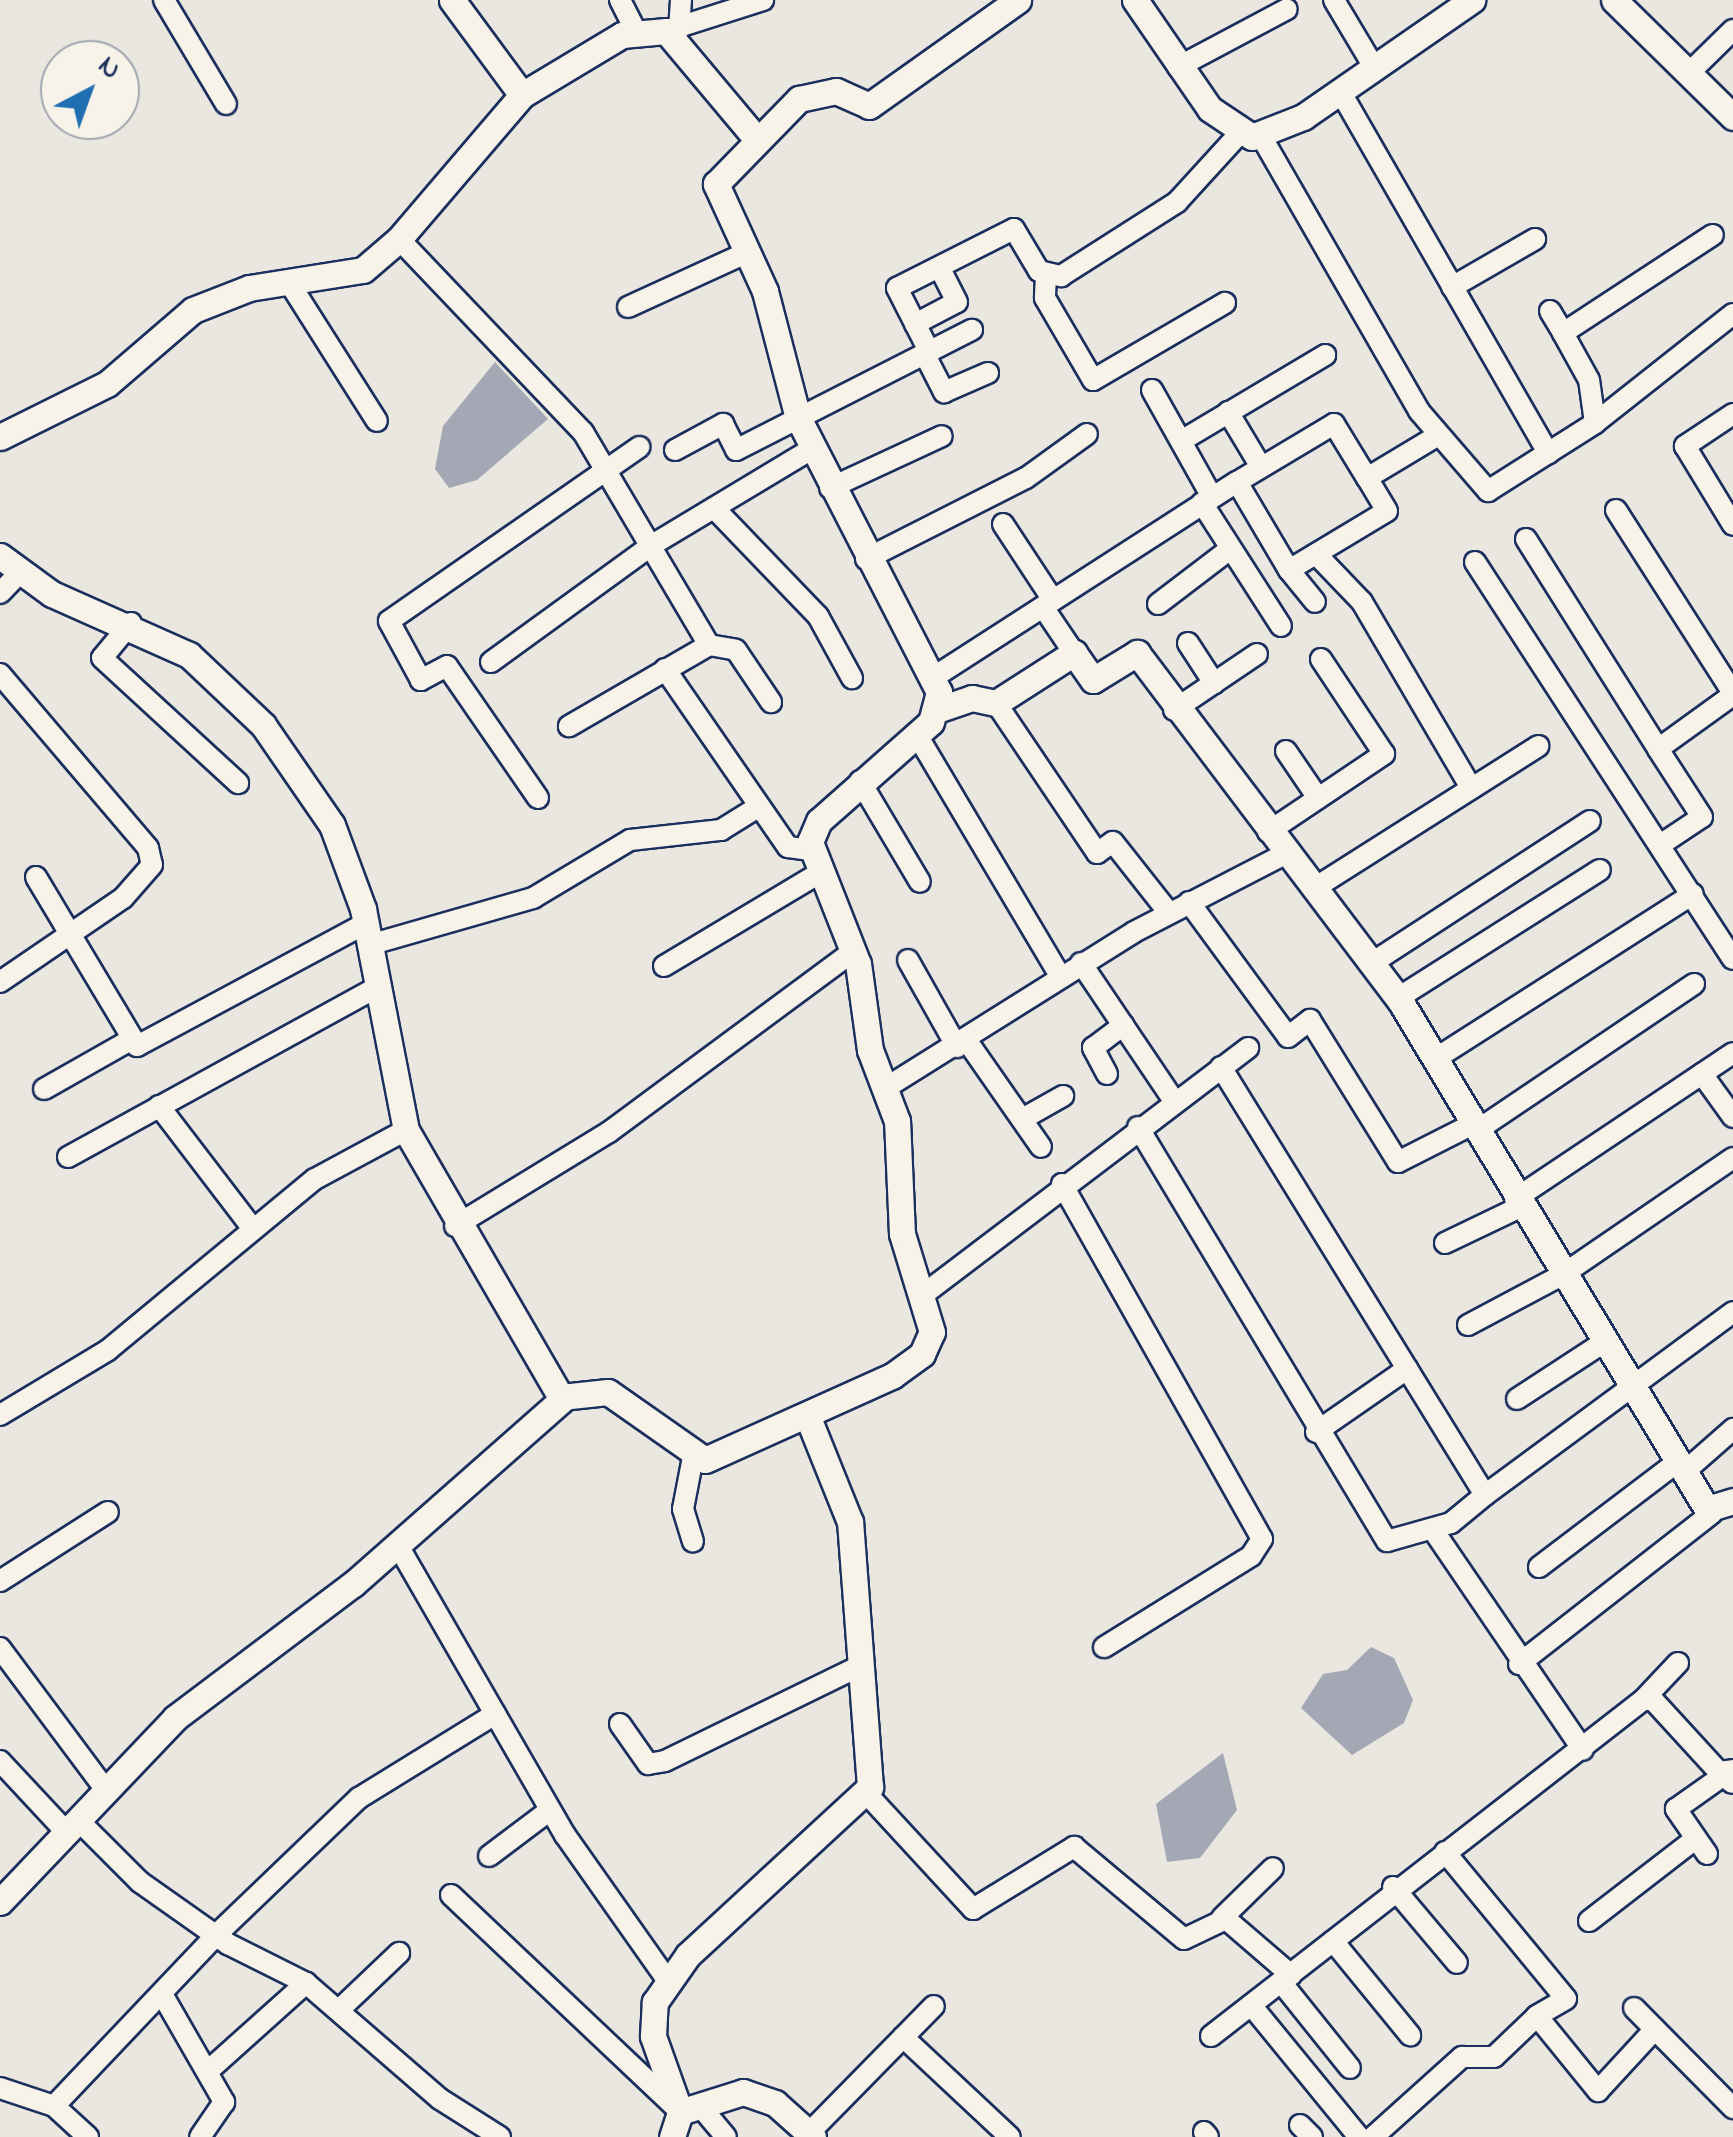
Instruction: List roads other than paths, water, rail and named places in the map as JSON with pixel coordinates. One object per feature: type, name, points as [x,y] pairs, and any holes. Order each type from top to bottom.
[{"type":"street","points":[[164,0],[226,104]]},
{"type":"street","points":[[452,0],[522,95]]},
{"type":"street","points":[[620,0],[636,31]]},
{"type":"street","points":[[672,30],[681,0]]},
{"type":"street","points":[[0,437],[107,384],[193,310],[290,284],[363,270],[400,239],[522,95],[636,31],[672,30],[763,0]]},
{"type":"street","points":[[937,710],[934,677],[866,559],[798,418],[748,252],[716,184],[754,136],[811,94],[836,91],[869,106],[1018,0]]},
{"type":"street","points":[[1135,0],[1178,67],[1250,135],[1437,436],[1488,491],[1595,423],[1733,314]]},
{"type":"street","points":[[1334,0],[1374,67]]},
{"type":"street","points":[[1614,0],[1733,116]]},
{"type":"street","points":[[1046,276],[1177,202],[1250,135],[1340,92],[1463,2]]},
{"type":"street","points":[[1178,67],[1287,9]]},
{"type":"street","points":[[672,30],[754,136]]},
{"type":"street","points":[[1688,74],[1733,30]]},
{"type":"street","points":[[1340,92],[1548,453]]},
{"type":"street","points":[[988,373],[944,392],[897,288],[1014,229],[1046,276],[1046,298],[1093,380],[1225,303]]},
{"type":"street","points":[[1563,334],[1714,235]]},
{"type":"street","points":[[400,239],[606,464],[709,645]]},
{"type":"street","points":[[1452,287],[1535,239]]},
{"type":"street","points":[[628,307],[748,252]]},
{"type":"street","points":[[914,324],[957,302],[939,267]]},
{"type":"street","points":[[290,284],[377,421]]},
{"type":"street","points":[[1550,310],[1590,380],[1595,423]]},
{"type":"street","points":[[675,450],[723,424],[736,450],[972,330]]},
{"type":"street","points":[[1181,440],[1325,355]]},
{"type":"street","points":[[1152,390],[1181,440],[1230,550],[1281,626]]},
{"type":"street","points":[[1228,412],[1261,468]]},
{"type":"street","points":[[1732,523],[1684,446],[1733,414]]},
{"type":"street","points":[[934,677],[1207,500],[1334,424],[1387,511],[1289,570]]},
{"type":"street","points":[[866,559],[1017,483],[1087,434]]},
{"type":"street","points":[[830,488],[942,436]]},
{"type":"street","points":[[1366,478],[1437,436]]},
{"type":"street","points":[[538,798],[447,666],[421,680],[389,620],[606,464],[638,447]]},
{"type":"street","points":[[491,662],[652,546],[812,450]]},
{"type":"street","points":[[1236,482],[1289,570],[1315,602]]},
{"type":"street","points":[[714,508],[818,616],[852,678]]},
{"type":"street","points":[[1616,510],[1733,694],[1658,748]]},
{"type":"street","points":[[1002,524],[1093,680],[1137,653],[1174,710],[1398,998],[1517,1203],[1679,1468],[1723,1507],[1519,1664]]},
{"type":"street","points":[[1526,539],[1702,817],[1660,845]]},
{"type":"street","points":[[1158,604],[1230,550]]},
{"type":"street","points":[[1316,554],[1362,602],[1471,788]]},
{"type":"street","points":[[1475,562],[1733,959]]},
{"type":"street","points":[[0,592],[10,563],[52,594],[131,623],[188,655],[264,725],[332,825],[367,935],[406,1130],[454,1226],[564,1398]]},
{"type":"street","points":[[131,623],[102,658],[238,783]]},
{"type":"street","points":[[1188,643],[1214,683]]},
{"type":"street","points":[[569,726],[709,645],[736,650],[771,702]]},
{"type":"street","points":[[996,704],[1074,653]]},
{"type":"street","points":[[1174,710],[1257,654]]},
{"type":"street","points":[[1268,832],[1384,754],[1321,659]]},
{"type":"street","points":[[665,669],[788,847],[814,862]]},
{"type":"street","points":[[0,674],[148,848],[147,876],[0,982]]},
{"type":"street","points":[[0,1902],[174,1718],[398,1544],[564,1398],[608,1392],[693,1457],[716,1458],[922,1354],[932,1332],[902,1234],[897,1121],[884,1088],[854,951],[814,862],[819,821],[916,734],[937,710],[972,698],[996,704],[1097,852],[1112,842],[1169,913]]},
{"type":"street","points":[[916,734],[1060,976]]},
{"type":"street","points":[[1313,888],[1538,746]]},
{"type":"street","points":[[1286,751],[1318,798]]},
{"type":"street","points":[[860,781],[920,882]]},
{"type":"street","points":[[36,877],[65,936],[130,1042],[137,1046],[367,935],[533,898],[630,840],[722,830],[758,806]]},
{"type":"street","points":[[1372,963],[1590,821]]},
{"type":"street","points":[[884,1088],[962,1044],[1080,963],[1285,854]]},
{"type":"street","points":[[664,966],[814,862]]},
{"type":"street","points":[[1398,998],[1600,870]]},
{"type":"street","points":[[1435,1059],[1693,894]]},
{"type":"street","points":[[1189,902],[1288,1038],[1310,1020],[1398,1162],[1475,1128],[1694,984]]},
{"type":"street","points":[[454,1226],[609,1132],[854,951]]},
{"type":"street","points":[[908,960],[962,1044],[1024,1118],[1041,1147]]},
{"type":"street","points":[[1080,963],[1174,1101]]},
{"type":"street","points":[[68,1157],[376,988]]},
{"type":"street","points":[[1107,1074],[1093,1048],[1123,1025]]},
{"type":"street","points":[[44,1089],[130,1042]]},
{"type":"street","points":[[920,1297],[1062,1184],[1248,1048]]},
{"type":"street","points":[[1445,1244],[1517,1203],[1733,1052]]},
{"type":"street","points":[[1221,1067],[1484,1495]]},
{"type":"street","points":[[1702,1074],[1733,1117]]},
{"type":"street","points":[[1024,1118],[1063,1096]]},
{"type":"street","points":[[158,1106],[254,1229]]},
{"type":"street","points":[[1138,1127],[1316,1432],[1387,1541],[1433,1530],[1733,1312]]},
{"type":"street","points":[[0,1414],[108,1350],[314,1180],[406,1130]]},
{"type":"street","points":[[1468,1325],[1562,1275],[1733,1158]]},
{"type":"street","points":[[1062,1184],[1262,1539],[1250,1556],[1104,1646]]},
{"type":"street","points":[[1517,1399],[1604,1342]]},
{"type":"street","points":[[1316,1432],[1407,1369]]},
{"type":"street","points":[[807,1415],[850,1522],[866,1793],[973,1909],[1068,1847],[1184,1938],[1222,1918],[1274,1868]]},
{"type":"street","points":[[1539,1566],[1733,1429]]},
{"type":"street","points":[[693,1457],[684,1508],[693,1541]]},
{"type":"street","points":[[0,1581],[108,1512]]},
{"type":"street","points":[[1433,1530],[1519,1664],[1582,1750]]},
{"type":"street","points":[[398,1544],[550,1810],[668,1981]]},
{"type":"street","points":[[0,1648],[105,1789]]},
{"type":"street","points":[[1211,2036],[1334,1941],[1394,1887],[1582,1750],[1643,1700],[1678,1663]]},
{"type":"street","points":[[620,1724],[648,1764],[665,1761],[858,1667]]},
{"type":"street","points":[[1589,1921],[1701,1847],[1676,1809],[1730,1776],[1643,1700]]},
{"type":"street","points":[[54,2106],[216,1936],[359,1798],[495,1714]]},
{"type":"street","points":[[0,1761],[140,1882],[216,1936],[306,1982],[500,2137]]},
{"type":"street","points":[[684,2118],[650,2020],[668,1981],[866,1793]]},
{"type":"street","points":[[489,1856],[550,1810]]},
{"type":"street","points":[[1373,2137],[1462,2058],[1494,2057],[1537,2016],[1566,1998],[1445,1852]]},
{"type":"street","points":[[1394,1887],[1457,1963]]},
{"type":"street","points":[[450,1895],[684,2118],[726,2137]]},
{"type":"street","points":[[1222,1918],[1286,1979],[1350,2068]]},
{"type":"street","points":[[1334,1941],[1410,2035]]},
{"type":"street","points":[[340,2010],[399,1953]]},
{"type":"street","points":[[208,2072],[306,1982]]},
{"type":"street","points":[[162,1994],[224,2102],[200,2137]]},
{"type":"street","points":[[684,2118],[743,2092],[775,2103],[811,2135],[934,2006]]},
{"type":"street","points":[[1251,2006],[1359,2137]]},
{"type":"street","points":[[1634,2008],[1733,2108]]},
{"type":"street","points":[[1537,2016],[1598,2091],[1655,2029]]},
{"type":"street","points":[[904,2037],[1010,2137]]},
{"type":"street","points":[[0,2088],[54,2106],[88,2137]]}]
